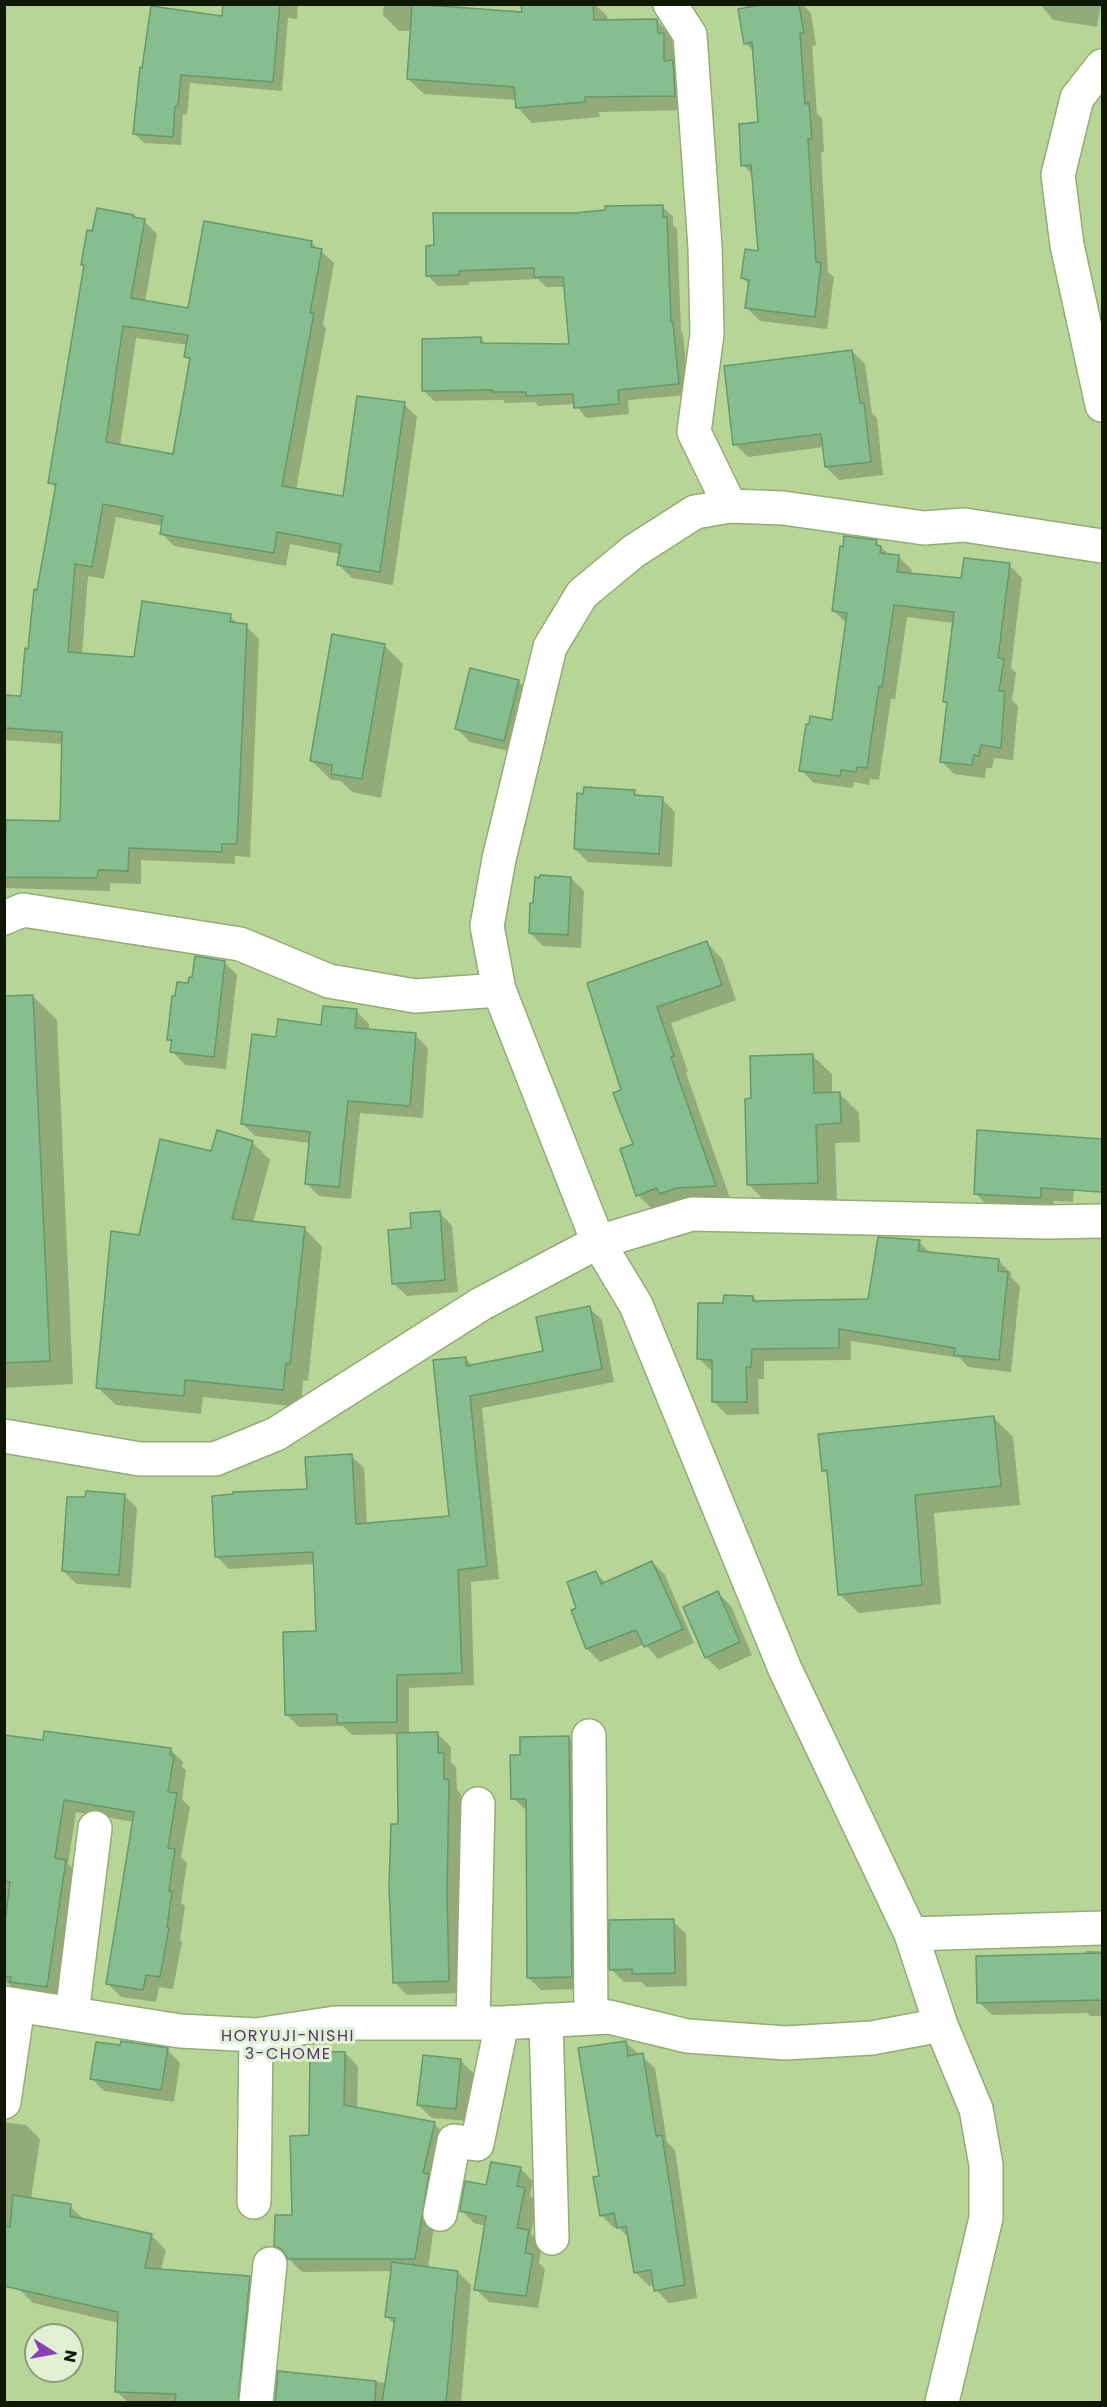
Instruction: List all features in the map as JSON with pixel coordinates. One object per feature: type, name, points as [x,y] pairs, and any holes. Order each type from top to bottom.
[{"type":"street","points":[[670,4],[690,35],[705,247],[708,334],[694,432],[730,506]]},
{"type":"street","points":[[1102,66],[1077,98],[1058,175],[1067,245],[1102,405]]},
{"type":"street","points":[[942,2403],[986,2218],[986,2165],[976,2109],[941,2025],[911,1935],[785,1669],[636,1305],[598,1242],[499,990],[487,926],[499,859],[550,647],[582,594],[634,551],[695,512],[730,506],[783,508],[924,528],[964,525],[1102,546]]},
{"type":"street","points":[[4,918],[23,910],[240,944],[329,981],[415,996],[499,990]]},
{"type":"street","points":[[4,1436],[140,1459],[215,1459],[276,1434],[481,1304],[598,1242],[692,1214],[1047,1222],[1102,1221]]},
{"type":"street","points":[[589,1736],[591,2018]]},
{"type":"street","points":[[440,2214],[454,2141],[477,2144],[487,2023],[478,1804]]},
{"type":"street","points":[[72,2014],[95,1828]]},
{"type":"street","points":[[911,1935],[1102,1928]]},
{"type":"street","points":[[4,2102],[11,2004],[180,2031],[256,2036],[335,2023],[487,2023],[609,2017],[687,2037],[786,2043],[872,2038],[941,2025]]},
{"type":"street","points":[[546,2020],[552,2238]]},
{"type":"street","points":[[254,2202],[256,2036]]},
{"type":"street","points":[[256,2403],[270,2264]]},
{"type":"building","points":[[223,4],[280,4],[273,82],[181,75],[178,106],[175,106],[173,137],[133,134],[140,67],[142,68],[151,6],[222,16]]},
{"type":"building","points":[[412,4],[522,12],[521,4],[593,4],[594,20],[657,19],[658,33],[664,33],[664,61],[673,60],[675,96],[585,97],[585,102],[516,108],[514,87],[407,79]]},
{"type":"building","points":[[765,4],[799,4],[804,33],[800,33],[805,104],[809,103],[812,139],[808,139],[816,262],[821,263],[815,317],[745,308],[749,280],[741,278],[745,249],[758,251],[751,165],[741,166],[739,124],[758,122],[752,42],[744,44],[738,9]]},
{"type":"building","points":[[663,205],[663,217],[667,217],[671,322],[673,322],[679,384],[618,390],[619,404],[574,408],[573,394],[526,396],[526,392],[493,392],[493,390],[422,391],[422,339],[481,337],[481,343],[569,344],[563,277],[534,277],[534,268],[459,271],[459,275],[426,276],[426,246],[434,245],[433,213],[574,213],[605,210],[605,206]]},
{"type":"building","points":[[97,208],[145,219],[131,298],[188,308],[204,221],[312,241],[311,247],[322,249],[310,313],[314,313],[282,486],[343,496],[357,396],[405,402],[380,572],[337,565],[341,544],[277,532],[274,553],[199,541],[160,534],[163,516],[103,504],[92,567],[75,564],[68,652],[134,657],[142,601],[231,614],[230,622],[247,624],[237,844],[222,844],[222,852],[129,848],[128,871],[98,870],[97,878],[4,877],[6,820],[60,821],[62,732],[4,728],[4,695],[21,696],[25,648],[28,649],[34,589],[37,590],[56,484],[48,483],[84,265],[81,265],[87,230],[92,231]],"holes":[[[123,326],[188,335],[184,357],[190,358],[173,454],[106,442]]]},
{"type":"building","points":[[852,350],[860,403],[864,403],[871,462],[825,467],[821,434],[733,445],[724,366]]},
{"type":"building","points":[[844,536],[877,540],[876,545],[881,546],[880,553],[899,555],[897,572],[961,578],[964,558],[1010,563],[998,658],[1004,659],[999,691],[1005,691],[1001,748],[981,745],[979,756],[974,755],[972,765],[940,762],[947,702],[943,702],[954,612],[894,605],[867,768],[857,767],[856,772],[841,770],[840,776],[799,771],[806,724],[809,724],[810,716],[832,720],[847,613],[832,611],[840,546],[843,547]]},
{"type":"building","points":[[332,634],[385,644],[362,779],[331,774],[332,765],[310,761]]},
{"type":"building","points":[[470,668],[519,680],[504,741],[455,729]]},
{"type":"building","points":[[584,787],[635,790],[634,795],[663,797],[659,854],[574,849],[577,793],[583,794]]},
{"type":"building","points":[[540,875],[571,877],[568,935],[529,933],[530,903],[533,903],[535,877],[539,878]]},
{"type":"building","points":[[707,941],[722,985],[657,1007],[674,1056],[671,1057],[716,1186],[677,1188],[659,1194],[657,1188],[636,1196],[620,1149],[633,1144],[613,1093],[621,1090],[587,983]]},
{"type":"building","points":[[195,956],[225,961],[214,1057],[170,1052],[172,1040],[167,1040],[172,996],[175,996],[177,982],[188,983],[189,977],[192,977]]},
{"type":"building","points":[[33,995],[50,1361],[4,1363],[4,996]]},
{"type":"building","points":[[323,1006],[357,1009],[355,1028],[416,1033],[410,1106],[348,1101],[339,1187],[305,1184],[310,1132],[241,1124],[252,1034],[276,1037],[278,1019],[321,1025]]},
{"type":"building","points":[[813,1054],[814,1093],[840,1092],[841,1123],[816,1125],[818,1183],[747,1185],[745,1099],[751,1098],[750,1056]]},
{"type":"building","points":[[217,1130],[253,1141],[232,1219],[305,1227],[290,1364],[286,1363],[283,1390],[185,1380],[184,1396],[96,1388],[111,1231],[139,1235],[160,1139],[211,1151]]},
{"type":"building","points":[[977,1130],[1102,1139],[1102,1192],[1041,1188],[1041,1198],[974,1194]]},
{"type":"building","points":[[440,1211],[445,1280],[392,1284],[388,1230],[411,1228],[410,1213]]},
{"type":"building","points":[[878,1237],[920,1240],[918,1251],[999,1259],[998,1271],[1008,1272],[999,1360],[954,1355],[955,1348],[839,1329],[839,1348],[752,1349],[751,1367],[746,1367],[747,1402],[712,1402],[712,1360],[697,1359],[698,1303],[723,1303],[724,1295],[753,1296],[753,1301],[868,1299]]},
{"type":"building","points":[[590,1306],[602,1369],[470,1396],[487,1566],[458,1570],[462,1673],[397,1675],[397,1722],[337,1723],[337,1714],[285,1715],[283,1632],[316,1631],[313,1552],[215,1557],[212,1496],[233,1494],[233,1492],[307,1489],[305,1457],[352,1454],[356,1524],[449,1516],[433,1360],[466,1357],[466,1366],[543,1351],[536,1317]]},
{"type":"building","points":[[994,1416],[1001,1486],[915,1495],[922,1585],[838,1595],[827,1470],[822,1471],[818,1434]]},
{"type":"building","points":[[86,1491],[125,1494],[119,1575],[62,1571],[67,1497],[85,1497]]},
{"type":"building","points":[[652,1561],[683,1629],[644,1647],[636,1630],[586,1649],[571,1610],[576,1608],[567,1582],[596,1571],[601,1584]]},
{"type":"building","points":[[718,1591],[740,1642],[705,1658],[683,1607]]},
{"type":"building","points":[[44,1731],[171,1748],[170,1755],[174,1756],[168,1792],[177,1793],[168,1848],[175,1849],[169,1891],[172,1892],[167,1927],[169,1928],[160,1977],[146,1975],[143,1990],[106,1984],[134,1812],[64,1800],[55,1858],[66,1860],[47,1987],[10,1982],[11,1977],[4,1977],[4,1932],[10,1882],[4,1881],[4,1735],[43,1740]]},
{"type":"building","points":[[438,1732],[438,1753],[444,1753],[444,1779],[449,1780],[447,1893],[449,1981],[393,1983],[389,1886],[391,1824],[398,1824],[397,1733]]},
{"type":"building","points":[[569,1736],[572,1977],[527,1978],[526,1799],[511,1799],[510,1755],[520,1755],[520,1737]]},
{"type":"building","points":[[674,1919],[675,1973],[632,1974],[632,1969],[609,1970],[609,1920]]},
{"type":"building","points":[[1102,1953],[1102,2000],[977,2003],[976,1956]]},
{"type":"building","points":[[121,2041],[168,2048],[161,2090],[90,2079],[96,2042],[120,2045]]},
{"type":"building","points":[[626,2041],[628,2056],[643,2053],[656,2136],[662,2135],[685,2285],[654,2291],[651,2270],[634,2273],[626,2226],[617,2228],[614,2213],[600,2216],[593,2177],[599,2176],[578,2048]]},
{"type":"building","points":[[310,2051],[345,2052],[344,2105],[435,2122],[423,2173],[429,2174],[415,2259],[288,2259],[281,2249],[274,2246],[275,2215],[292,2215],[290,2136],[309,2135]]},
{"type":"building","points":[[423,2055],[461,2059],[456,2109],[417,2105]]},
{"type":"building","points":[[491,2162],[521,2167],[517,2186],[525,2188],[517,2228],[529,2230],[525,2253],[533,2255],[526,2296],[474,2290],[486,2216],[460,2211],[465,2181],[486,2185]]},
{"type":"building","points":[[13,2195],[71,2204],[70,2216],[152,2234],[145,2268],[250,2276],[238,2403],[175,2403],[176,2394],[115,2392],[118,2312],[4,2286],[4,2226],[10,2227]]},
{"type":"building","points":[[392,2262],[458,2271],[446,2403],[382,2403],[395,2318],[385,2317]]},
{"type":"building","points":[[278,2371],[376,2381],[375,2403],[275,2403]]},
{"type":"district","name":"HORYUJI-NISHI 3-CHOME","points":[[288,2046]]}]
